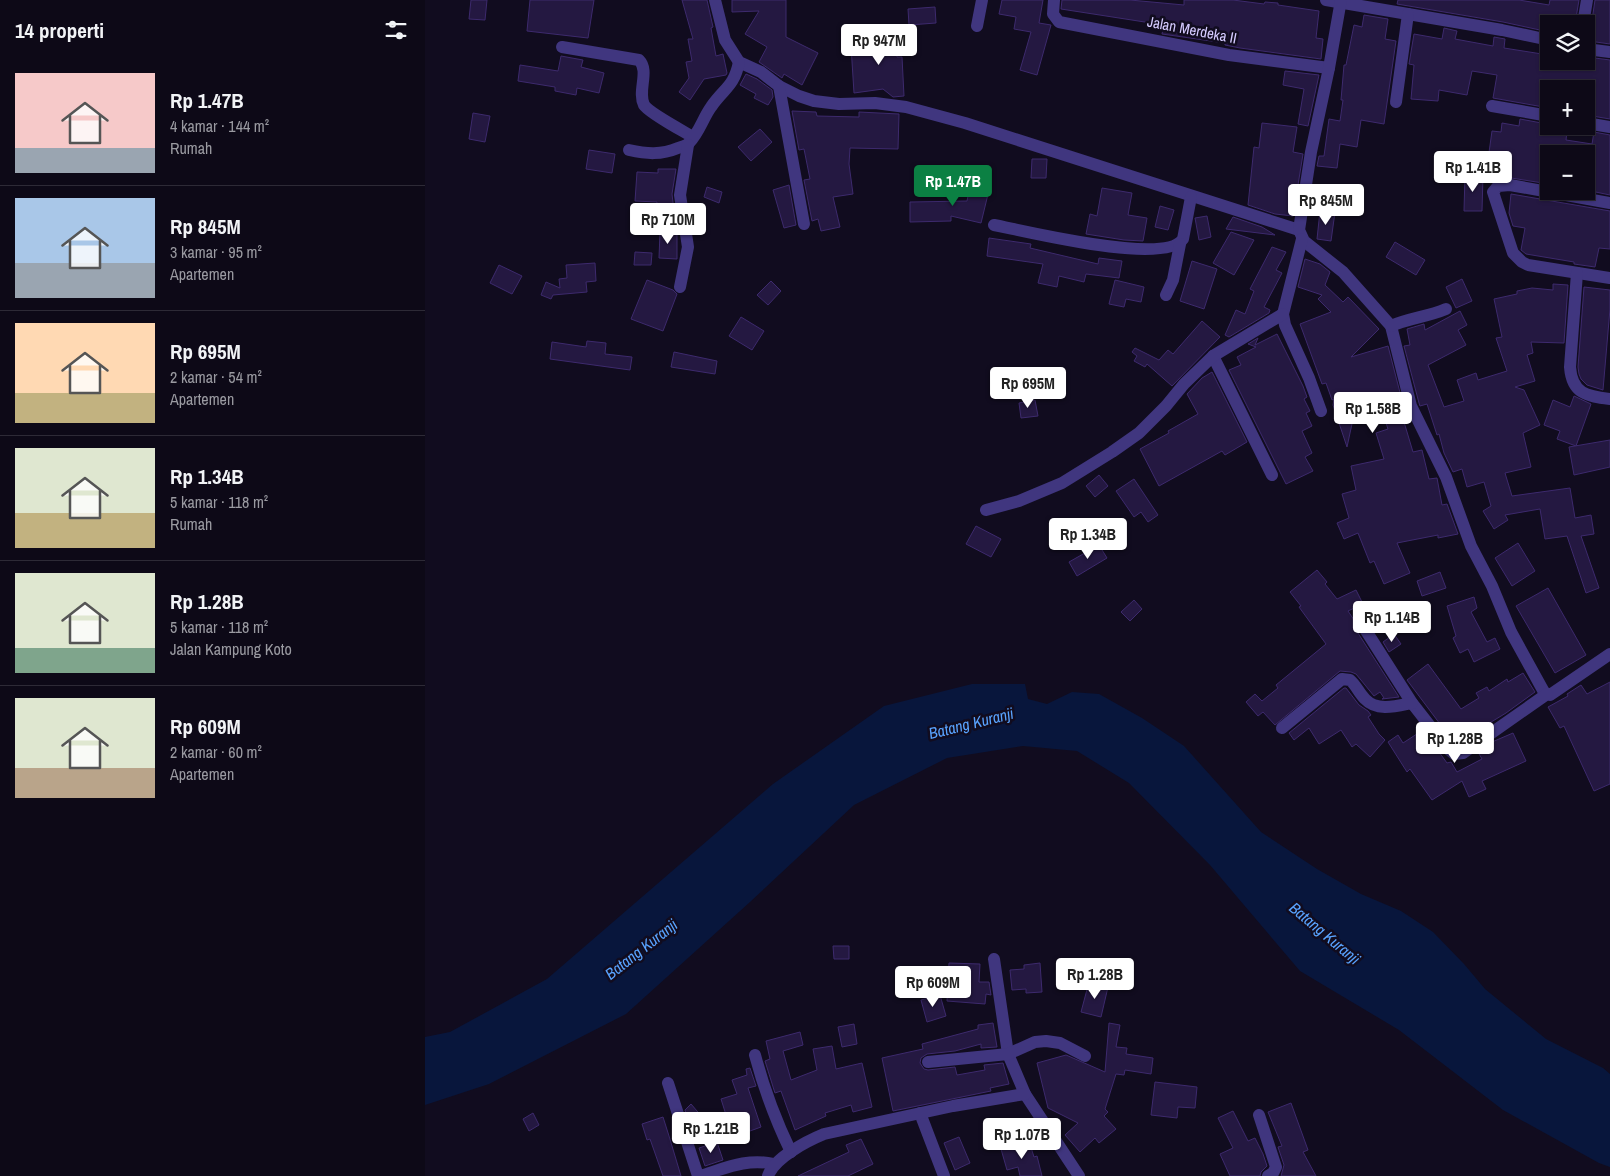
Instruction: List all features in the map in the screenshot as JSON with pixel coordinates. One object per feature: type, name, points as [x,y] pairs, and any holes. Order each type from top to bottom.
[{"type":"street","points":[[715,0],[725,40],[739,62],[761,72],[779,86],[814,101],[839,104],[875,103],[906,107],[974,126],[1191,196],[1300,235],[1343,272],[1391,326],[1411,406],[1446,477],[1471,546],[1493,586],[1511,632],[1544,692],[1551,693]]},
{"type":"street","points":[[977,26],[982,0]]},
{"type":"street","name":"Jalan Merdeka II","points":[[1054,0],[1053,14],[1059,22],[1229,55],[1329,68]]},
{"type":"street","points":[[1326,0],[1341,1],[1540,38]]},
{"type":"street","points":[[1584,15],[1587,0]]},
{"type":"street","points":[[1321,411],[1309,378],[1285,325],[1283,314],[1300,235],[1311,152],[1341,1]]},
{"type":"street","points":[[1396,102],[1408,14]]},
{"type":"street","points":[[562,46],[639,60],[643,67],[642,98],[645,107],[690,141]]},
{"type":"street","points":[[1595,50],[1610,52]]},
{"type":"street","points":[[679,287],[688,247],[680,195],[690,141],[711,107],[732,83],[737,74],[739,62]]},
{"type":"street","points":[[779,86],[804,224]]},
{"type":"street","points":[[1492,106],[1540,114]]},
{"type":"street","points":[[1595,124],[1610,127]]},
{"type":"street","points":[[629,150],[646,154],[664,153],[690,141]]},
{"type":"street","points":[[1610,203],[1510,185],[1498,186],[1493,192],[1513,254],[1517,258],[1528,265],[1610,278]]},
{"type":"street","points":[[1166,295],[1173,280],[1191,196]]},
{"type":"street","points":[[994,225],[1099,246],[1136,250],[1173,247],[1180,244]]},
{"type":"street","points":[[1577,273],[1569,367],[1570,376],[1580,391],[1593,397],[1610,399]]},
{"type":"street","points":[[1391,326],[1402,321],[1432,315],[1446,308]]},
{"type":"street","points":[[986,510],[1019,501],[1062,484],[1112,452],[1139,433],[1166,406],[1184,384],[1213,356],[1283,314]]},
{"type":"street","points":[[1213,356],[1272,475]]},
{"type":"street","points":[[1363,626],[1412,703],[1448,749],[1458,755],[1610,654]]},
{"type":"street","points":[[1282,728],[1342,679],[1349,680],[1366,700],[1377,707],[1412,703]]},
{"type":"street","points":[[994,959],[1008,1054],[1025,1094],[1079,1176]]},
{"type":"street","points":[[928,1062],[1008,1054],[1035,1042],[1046,1041],[1060,1044],[1085,1056]]},
{"type":"street","points":[[755,1054],[763,1084],[779,1127],[791,1152]]},
{"type":"street","points":[[668,1083],[699,1176],[737,1164],[760,1161],[774,1164]]},
{"type":"street","points":[[768,1176],[774,1164],[805,1142],[824,1134],[953,1106],[1025,1094]]},
{"type":"street","points":[[920,1113],[945,1176]]},
{"type":"street","points":[[1259,1115],[1276,1167],[1273,1173],[1268,1176]]},
{"type":"water","name":"Batang Kuranji","points":[[972,684],[1025,684],[1028,699],[1047,704],[1072,692],[1099,694],[1142,718],[1184,746],[1261,832],[1317,869],[1361,894],[1401,911],[1433,932],[1485,989],[1546,1039],[1603,1068],[1610,1074],[1610,1167],[1599,1163],[1503,1110],[1399,1030],[1300,971],[1210,865],[1129,783],[1077,751],[1023,746],[947,758],[854,805],[626,1014],[489,1084],[425,1105],[425,1037],[450,1032],[547,979],[773,784],[884,706]]},
{"type":"building","points":[[471,0],[487,0],[485,20],[469,19]]},
{"type":"building","points":[[530,0],[594,0],[588,38],[527,31]]},
{"type":"building","points":[[682,0],[707,0],[713,27],[711,28],[716,56],[723,54],[727,73],[726,75],[704,79],[690,100],[679,92],[689,78],[686,62],[692,61],[688,39],[693,39]]},
{"type":"building","points":[[732,0],[786,0],[786,37],[818,53],[802,85],[784,74],[782,78],[759,62],[767,47],[745,34],[759,11],[732,12]]},
{"type":"building","points":[[1002,0],[1043,0],[1039,23],[1051,25],[1037,75],[1020,70],[1031,32],[1014,29],[1016,17],[999,14]]},
{"type":"building","points":[[1062,0],[1130,0],[1184,5],[1184,0],[1233,0],[1264,4],[1265,2],[1278,3],[1278,5],[1319,11],[1316,38],[1323,39],[1321,59],[1240,48],[1225,45],[1225,43],[1162,34],[1164,25],[1061,9]]},
{"type":"building","points":[[1398,0],[1519,0],[1549,5],[1550,0],[1579,0],[1576,15],[1540,15],[1540,30],[1397,4]]},
{"type":"building","points":[[1595,0],[1610,0],[1610,44],[1595,42],[1595,15],[1593,15]]},
{"type":"building","points":[[935,7],[936,23],[909,25],[908,9]]},
{"type":"building","points":[[1364,15],[1388,19],[1385,39],[1396,41],[1384,124],[1361,120],[1357,147],[1340,144],[1337,168],[1317,166],[1319,156],[1324,156],[1329,119],[1340,121],[1344,65],[1346,65],[1354,25],[1362,27]]},
{"type":"building","points":[[895,27],[897,57],[902,57],[904,96],[893,97],[883,89],[854,93],[851,46],[880,44],[879,28]]},
{"type":"building","points":[[1444,28],[1457,31],[1455,39],[1493,46],[1494,37],[1505,39],[1504,48],[1540,54],[1540,70],[1595,70],[1595,58],[1610,60],[1610,119],[1595,116],[1595,80],[1540,80],[1540,106],[1493,98],[1497,75],[1472,71],[1467,95],[1439,90],[1438,101],[1411,99],[1414,65],[1409,64],[1414,34],[1442,39]]},
{"type":"building","points":[[561,56],[583,60],[581,67],[604,73],[599,93],[577,88],[576,95],[555,91],[555,87],[518,81],[520,65],[558,71]]},
{"type":"building","points":[[1285,71],[1319,75],[1308,126],[1298,124],[1304,89],[1283,85]]},
{"type":"building","points":[[746,74],[757,79],[772,90],[773,97],[768,105],[754,98],[756,94],[740,85]]},
{"type":"building","points":[[792,111],[816,112],[817,116],[859,117],[859,112],[899,114],[898,149],[850,148],[849,164],[853,194],[833,197],[840,227],[821,231],[818,219],[812,221],[804,180],[810,179],[804,149],[799,150]]},
{"type":"building","points":[[473,113],[490,116],[485,142],[469,139]]},
{"type":"building","points":[[1520,119],[1540,123],[1540,135],[1567,135],[1566,140],[1592,144],[1595,132],[1610,135],[1610,195],[1595,192],[1595,145],[1540,145],[1540,183],[1486,174],[1492,131],[1501,132],[1502,123],[1519,126]]},
{"type":"building","points":[[1262,123],[1297,127],[1293,152],[1303,154],[1293,216],[1275,214],[1248,205],[1254,147],[1259,148]]},
{"type":"building","points":[[760,129],[772,142],[751,161],[738,147]]},
{"type":"building","points":[[589,150],[615,154],[612,173],[586,169]]},
{"type":"building","points":[[1032,159],[1047,159],[1046,178],[1031,178]]},
{"type":"building","points":[[658,169],[676,169],[672,194],[674,211],[656,211],[657,202],[635,201],[637,172],[658,173]]},
{"type":"building","points":[[1465,174],[1483,175],[1482,211],[1464,211]]},
{"type":"building","points":[[971,181],[990,186],[981,223],[951,216],[951,221],[910,222],[910,202],[967,201]]},
{"type":"building","points":[[789,185],[796,225],[784,228],[773,190]]},
{"type":"building","points":[[707,187],[722,192],[719,203],[704,197]]},
{"type":"building","points":[[1102,188],[1132,193],[1128,215],[1147,218],[1143,241],[1086,234],[1090,214],[1097,216]]},
{"type":"building","points":[[1511,194],[1610,211],[1610,249],[1599,248],[1595,267],[1526,254],[1521,250],[1525,228],[1513,226],[1509,213]]},
{"type":"building","points":[[1160,206],[1174,210],[1168,230],[1155,227]]},
{"type":"building","points":[[1320,211],[1335,212],[1331,241],[1317,239]]},
{"type":"building","points":[[1207,216],[1211,237],[1199,240],[1195,218]]},
{"type":"building","points":[[1233,217],[1262,227],[1275,235],[1226,229]]},
{"type":"building","points":[[660,232],[677,232],[677,259],[659,258]]},
{"type":"building","points":[[1231,232],[1254,240],[1234,275],[1213,263]]},
{"type":"building","points":[[989,238],[1031,244],[1030,248],[1098,264],[1099,258],[1122,261],[1119,278],[1086,274],[1084,282],[1059,276],[1057,287],[1038,283],[1043,264],[987,256]]},
{"type":"building","points":[[1395,242],[1425,260],[1416,275],[1386,257]]},
{"type":"building","points":[[1272,247],[1286,252],[1276,270],[1282,273],[1264,307],[1270,310],[1269,313],[1229,337],[1225,335],[1236,310],[1245,314],[1254,291],[1250,289]]},
{"type":"building","points":[[635,252],[652,253],[651,265],[634,265]]},
{"type":"building","points":[[1305,259],[1320,264],[1330,272],[1325,285],[1343,302],[1348,297],[1379,329],[1351,357],[1388,346],[1407,421],[1404,422],[1413,452],[1422,450],[1429,479],[1437,478],[1442,505],[1447,504],[1458,534],[1438,538],[1438,535],[1397,543],[1410,573],[1384,584],[1374,561],[1370,563],[1358,533],[1344,539],[1337,523],[1349,518],[1342,494],[1356,490],[1351,466],[1384,459],[1376,433],[1388,429],[1380,404],[1355,410],[1347,447],[1333,405],[1334,399],[1332,400],[1326,383],[1322,384],[1300,324],[1331,312],[1318,299],[1322,295],[1298,287]]},
{"type":"building","points":[[1192,261],[1217,269],[1204,309],[1180,301]]},
{"type":"building","points":[[595,263],[596,281],[586,282],[587,292],[553,295],[551,299],[541,295],[546,282],[560,288],[559,279],[567,278],[566,265]]},
{"type":"building","points":[[499,265],[522,276],[512,294],[490,283]]},
{"type":"building","points":[[1462,279],[1472,301],[1456,308],[1446,287]]},
{"type":"building","points":[[647,280],[673,290],[677,294],[663,331],[631,319]]},
{"type":"building","points":[[1115,280],[1144,287],[1141,302],[1126,299],[1124,307],[1109,304]]},
{"type":"building","points":[[771,281],[781,291],[768,305],[757,295]]},
{"type":"building","points":[[1553,284],[1568,285],[1564,343],[1531,342],[1533,353],[1527,355],[1535,381],[1515,387],[1524,390],[1540,425],[1523,433],[1531,467],[1505,473],[1512,496],[1570,488],[1575,518],[1591,515],[1594,534],[1581,536],[1599,588],[1586,593],[1567,536],[1545,539],[1540,509],[1505,515],[1508,520],[1494,529],[1483,511],[1491,506],[1484,482],[1467,487],[1462,469],[1453,472],[1444,453],[1439,434],[1437,435],[1427,404],[1420,406],[1404,346],[1410,345],[1407,329],[1424,324],[1425,330],[1460,311],[1467,325],[1458,330],[1466,345],[1428,365],[1444,407],[1464,401],[1457,380],[1476,373],[1478,380],[1507,371],[1496,338],[1502,337],[1494,299],[1517,294],[1517,291],[1532,288],[1553,290]]},
{"type":"building","points":[[1584,287],[1610,290],[1603,390],[1587,385],[1579,374]]},
{"type":"building","points":[[741,317],[764,331],[752,350],[729,336]]},
{"type":"building","points":[[1202,321],[1220,337],[1172,386],[1147,364],[1145,367],[1134,361],[1137,356],[1132,352],[1135,348],[1159,360],[1168,350],[1173,354]]},
{"type":"building","points":[[1277,334],[1303,386],[1307,397],[1304,399],[1310,411],[1306,413],[1312,426],[1302,431],[1312,453],[1305,457],[1313,471],[1286,484],[1229,370],[1241,365],[1237,357],[1256,347],[1248,344],[1258,338],[1255,345]]},
{"type":"building","points":[[587,341],[606,343],[605,354],[632,357],[630,370],[550,359],[552,342],[586,347]]},
{"type":"building","points":[[674,352],[717,361],[715,374],[671,367]]},
{"type":"building","points":[[1212,372],[1247,442],[1225,455],[1222,451],[1159,486],[1140,449],[1198,414],[1187,394],[1202,378]]},
{"type":"building","points":[[1574,396],[1591,404],[1576,446],[1557,439],[1560,431],[1544,425],[1553,400],[1570,407]]},
{"type":"building","points":[[1035,400],[1038,416],[1021,418],[1019,403]]},
{"type":"building","points":[[1610,440],[1610,467],[1574,475],[1569,447]]},
{"type":"building","points":[[1099,475],[1108,486],[1095,497],[1086,486]]},
{"type":"building","points":[[1134,479],[1158,515],[1148,522],[1141,512],[1134,517],[1116,491]]},
{"type":"building","points":[[976,526],[1001,539],[991,557],[966,544]]},
{"type":"building","points":[[1518,543],[1535,571],[1512,586],[1495,558]]},
{"type":"building","points":[[1099,545],[1107,558],[1077,576],[1069,562]]},
{"type":"building","points":[[1317,570],[1337,599],[1356,590],[1363,604],[1348,611],[1356,623],[1356,630],[1399,697],[1382,699],[1384,698],[1380,692],[1374,696],[1356,674],[1340,671],[1275,725],[1263,712],[1258,716],[1246,702],[1255,694],[1262,701],[1278,688],[1276,685],[1326,644],[1290,592]]},
{"type":"building","points":[[1440,572],[1446,588],[1422,596],[1417,581]]},
{"type":"building","points":[[1548,588],[1586,655],[1555,673],[1516,606]]},
{"type":"building","points":[[1474,597],[1477,608],[1471,612],[1487,642],[1495,638],[1500,649],[1474,662],[1468,649],[1460,653],[1453,638],[1456,636],[1447,606]]},
{"type":"building","points":[[1134,600],[1142,609],[1130,621],[1121,612]]},
{"type":"building","points":[[1394,634],[1401,644],[1389,652],[1383,642]]},
{"type":"building","points":[[1428,664],[1461,709],[1479,698],[1476,693],[1487,687],[1489,691],[1507,679],[1508,682],[1523,673],[1535,692],[1506,713],[1455,744],[1407,680]]},
{"type":"building","points":[[1610,682],[1610,784],[1594,791],[1564,726],[1560,728],[1548,707],[1568,696],[1567,694],[1581,685],[1587,694]]},
{"type":"building","points":[[1344,688],[1359,705],[1368,711],[1371,715],[1368,717],[1385,740],[1370,757],[1356,744],[1352,747],[1341,730],[1319,744],[1309,728],[1294,740],[1289,733]]},
{"type":"building","points":[[1423,730],[1447,763],[1451,762],[1457,772],[1482,759],[1478,752],[1492,742],[1513,733],[1526,761],[1482,781],[1486,789],[1469,797],[1462,781],[1432,800],[1410,769],[1407,772],[1388,742],[1398,735],[1403,743]]},
{"type":"building","points":[[833,946],[849,946],[849,959],[834,959]]},
{"type":"building","points":[[949,963],[980,964],[979,982],[989,982],[991,995],[986,994],[985,1004],[947,1001]]},
{"type":"building","points":[[1040,963],[1042,992],[1026,993],[1026,989],[1012,990],[1010,970],[1024,969],[1024,965]]},
{"type":"building","points":[[1089,982],[1108,987],[1101,1017],[1081,1012]]},
{"type":"building","points":[[940,995],[946,1016],[927,1022],[921,1000]]},
{"type":"building","points":[[993,1023],[997,1047],[981,1048],[981,1044],[955,1051],[927,1054],[921,1058],[920,1063],[924,1069],[928,1070],[955,1067],[957,1075],[985,1070],[984,1065],[1003,1063],[1009,1084],[990,1088],[991,1091],[893,1111],[882,1058],[923,1049],[922,1044],[978,1029],[978,1025]]},
{"type":"building","points":[[1109,1023],[1120,1025],[1116,1047],[1127,1048],[1126,1054],[1153,1058],[1151,1074],[1125,1070],[1124,1075],[1116,1074],[1105,1109],[1108,1112],[1104,1116],[1116,1129],[1099,1143],[1095,1138],[1080,1152],[1065,1135],[1078,1123],[1048,1108],[1037,1063],[1066,1055],[1105,1072]]},
{"type":"building","points":[[854,1024],[857,1044],[842,1047],[838,1027]]},
{"type":"building","points":[[800,1032],[803,1045],[783,1051],[791,1080],[817,1070],[813,1049],[832,1046],[836,1069],[862,1063],[872,1107],[853,1112],[851,1105],[825,1113],[826,1116],[795,1130],[781,1091],[775,1093],[774,1090],[765,1061],[770,1059],[766,1041]]},
{"type":"building","points":[[750,1068],[756,1086],[748,1088],[761,1127],[750,1131],[749,1129],[709,1143],[688,1120],[685,1110],[691,1104],[709,1125],[727,1118],[721,1099],[737,1094],[732,1080],[747,1075],[746,1069]]},
{"type":"building","points":[[1155,1082],[1197,1087],[1195,1108],[1178,1107],[1177,1118],[1151,1115]]},
{"type":"building","points":[[1291,1103],[1308,1150],[1303,1152],[1316,1176],[1281,1176],[1284,1165],[1278,1147],[1282,1146],[1268,1112]]},
{"type":"building","points":[[1233,1111],[1248,1141],[1255,1138],[1263,1154],[1267,1166],[1260,1176],[1230,1176],[1220,1154],[1233,1148],[1218,1118]]},
{"type":"building","points":[[533,1113],[539,1125],[529,1131],[523,1119]]},
{"type":"building","points":[[663,1117],[681,1176],[663,1176],[650,1139],[647,1140],[642,1124]]},
{"type":"building","points":[[959,1137],[970,1163],[955,1170],[944,1143]]},
{"type":"building","points":[[861,1139],[873,1164],[848,1176],[798,1176],[849,1152],[846,1145]]},
{"type":"building","points":[[1029,1141],[1034,1157],[1037,1156],[1042,1176],[1020,1176],[1018,1167],[1007,1170],[1001,1149]]},
{"type":"building","points":[[717,1142],[723,1160],[705,1166],[699,1148]]}]
